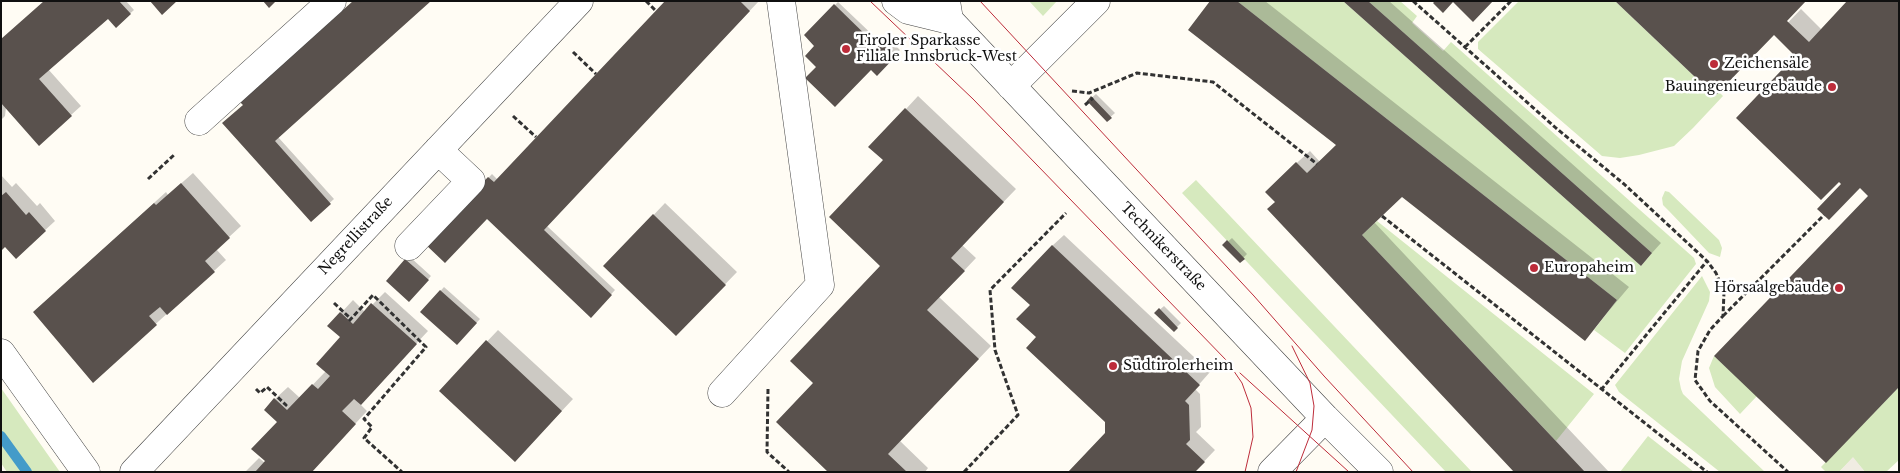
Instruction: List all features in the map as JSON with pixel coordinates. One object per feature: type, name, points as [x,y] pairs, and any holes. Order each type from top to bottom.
[{"type":"street","points":[[199,121],[332,1]]},
{"type":"street","points":[[722,393],[820,285],[781,1]]},
{"type":"street","name":"Technikerstraße","points":[[896,1],[908,10],[948,10],[1011,86],[1325,418],[1379,472]]},
{"type":"street","points":[[1011,86],[1096,1]]},
{"type":"street","name":"Negrellistraße","points":[[134,472],[438,150],[563,7]]},
{"type":"street","points":[[409,246],[471,182],[438,150]]},
{"type":"street","points":[[1,353],[86,472]]},
{"type":"street","points":[[1272,472],[1325,418]]},
{"type":"path","points":[[646,1],[656,11]]},
{"type":"path","points":[[1413,1],[1556,128],[1624,184],[1707,262],[1716,273],[1724,292],[1723,316]]},
{"type":"path","points":[[1465,47],[1511,1]]},
{"type":"path","points":[[572,51],[596,74]]},
{"type":"path","points":[[1072,91],[1088,93],[1137,73],[1213,82],[1317,164]]},
{"type":"path","points":[[1085,105],[1093,98]]},
{"type":"path","points":[[512,115],[536,137]]},
{"type":"path","points":[[148,179],[174,155]]},
{"type":"path","points":[[964,472],[1018,415],[995,350],[990,290],[1066,214]]},
{"type":"path","points":[[1788,472],[1710,401],[1695,380],[1698,351],[1710,330],[1824,215]]},
{"type":"path","points":[[1382,216],[1706,472]]},
{"type":"path","points":[[1601,390],[1707,262]]},
{"type":"path","points":[[330,299],[350,320],[373,295],[426,346],[364,418],[372,426],[364,438],[402,472]]},
{"type":"path","points":[[768,343],[768,452],[788,472]]},
{"type":"path","points":[[253,386],[260,393],[266,387],[286,405],[284,407]]},
{"type":"green space","points":[[1029,1],[1057,1],[1043,16]]},
{"type":"green space","points":[[1237,1],[1343,1],[1641,266],[1652,253],[1368,1],[1400,1],[1417,16],[1412,23],[1443,51],[1451,42],[1694,258],[1696,264],[1625,353],[1594,330],[1617,300]]},
{"type":"green space","points":[[1519,1],[1615,1],[1715,96],[1719,92],[1723,96],[1674,146],[1620,158],[1602,156],[1478,49],[1478,42]]},
{"type":"green space","points":[[1196,180],[1472,472],[1446,472],[1282,299],[1182,193]]},
{"type":"green space","points":[[1665,191],[1669,192],[1719,240],[1722,248],[1720,257],[1709,253],[1663,205],[1662,198]]},
{"type":"green space","points":[[1377,221],[1594,394],[1556,441],[1362,235]]},
{"type":"green space","points":[[1702,276],[1710,292],[1709,301],[1682,361],[1679,379],[1681,389],[1683,394],[1765,472],[1720,472],[1619,392],[1615,385]]},
{"type":"green space","points":[[1714,356],[1757,396],[1740,414],[1715,387],[1709,368]]},
{"type":"green space","points":[[1899,387],[1899,460],[1886,472],[1865,472],[1853,458],[1839,472],[1826,472],[1821,467]]},
{"type":"green space","points":[[1,388],[60,472],[7,472],[1,463]]},
{"type":"green space","points":[[1648,436],[1694,472],[1620,472]]},
{"type":"shaded area","points":[[1853,457],[1865,472],[1839,472]]},
{"type":"building","points":[[44,1],[119,1],[131,14],[116,28],[108,19],[39,79],[72,116],[39,146],[1,103],[1,39]]},
{"type":"building","points":[[150,1],[177,1],[162,15]]},
{"type":"building","points":[[263,1],[276,1],[269,8]]},
{"type":"building","points":[[353,1],[431,1],[275,141],[331,204],[311,222],[222,123],[243,105],[240,102]]},
{"type":"building","points":[[665,1],[740,1],[750,11],[544,230],[612,295],[591,318],[487,219],[445,263],[425,244],[488,177],[494,182]]},
{"type":"building","name":"Europaheim","points":[[1210,1],[1237,1],[1617,300],[1585,341],[1402,197],[1362,235],[1585,472],[1514,472],[1267,209],[1275,202],[1265,192],[1296,162],[1307,173],[1336,145],[1188,30]]},
{"type":"building","points":[[1343,1],[1368,1],[1652,253],[1641,266]]},
{"type":"building","points":[[1435,1],[1493,1],[1473,22],[1453,2],[1443,13],[1433,3]]},
{"type":"building","points":[[1615,1],[1806,1],[1787,21],[1809,42],[1847,1],[1899,1],[1899,387],[1826,463],[1714,356],[1868,196],[1860,188],[1829,220],[1817,209],[1841,184],[1839,182],[1821,200],[1736,118],[1795,56],[1774,35],[1715,96]]},
{"type":"building","points":[[834,4],[875,44],[880,38],[897,55],[877,76],[871,70],[835,107],[805,78],[816,67],[805,56],[814,46],[804,35]]},
{"type":"building","points":[[1091,96],[1112,118],[1107,122],[1087,101]]},
{"type":"building","points":[[905,108],[1004,202],[951,258],[965,271],[927,310],[979,359],[888,454],[907,472],[828,472],[776,422],[813,383],[790,361],[880,266],[829,217],[883,160],[868,147]]},
{"type":"building","points":[[181,183],[230,238],[205,261],[215,272],[167,315],[160,307],[149,316],[157,325],[93,383],[33,312],[154,203],[156,205]]},
{"type":"building","points":[[6,192],[26,215],[29,212],[46,231],[16,259],[5,247],[1,251],[1,196]]},
{"type":"building","points":[[653,214],[726,285],[676,336],[603,266]]},
{"type":"building","points":[[1227,240],[1245,259],[1240,263],[1222,245]]},
{"type":"building","name":"Südtirolerheim","points":[[1052,245],[1200,385],[1185,401],[1189,405],[1190,440],[1186,444],[1205,462],[1195,472],[1068,472],[1105,433],[1105,422],[1026,348],[1036,337],[1016,319],[1030,305],[1011,288]]},
{"type":"building","points":[[405,259],[429,280],[409,302],[386,281]]},
{"type":"building","points":[[440,290],[477,323],[457,345],[420,312]]},
{"type":"building","points":[[371,303],[417,344],[361,405],[354,399],[342,411],[356,424],[312,472],[255,472],[265,461],[251,449],[277,422],[264,410],[274,398],[287,410],[312,384],[318,389],[330,376],[316,364],[340,337],[327,326],[340,312],[353,324]]},
{"type":"building","points":[[1159,308],[1178,328],[1174,332],[1154,313]]},
{"type":"building","points":[[486,340],[562,411],[515,462],[439,391]]},
{"type":"waterway","points":[[1,436],[27,472]]},
{"type":"tram line","points":[[870,1],[973,99],[1227,361],[1242,383],[1251,408],[1253,437],[1245,472]]},
{"type":"tram line","points":[[980,1],[1254,296],[1324,376],[1413,472]]},
{"type":"tram line","points":[[1292,346],[1310,383],[1314,406],[1312,430],[1296,472]]},
{"type":"tram line","points":[[1240,373],[1349,472]]},
{"type":"place","name":"Tiroler Sparkasse Filiale Innsbruck-West","points":[[846,49]]},
{"type":"place","name":"Zeichensäle","points":[[1714,64]]},
{"type":"place","name":"Bauingenieurgebäude","points":[[1832,87]]},
{"type":"place","name":"Europaheim","points":[[1534,268]]},
{"type":"place","name":"Hörsaalgebäude","points":[[1839,288]]},
{"type":"place","name":"Südtirolerheim","points":[[1113,366]]}]
